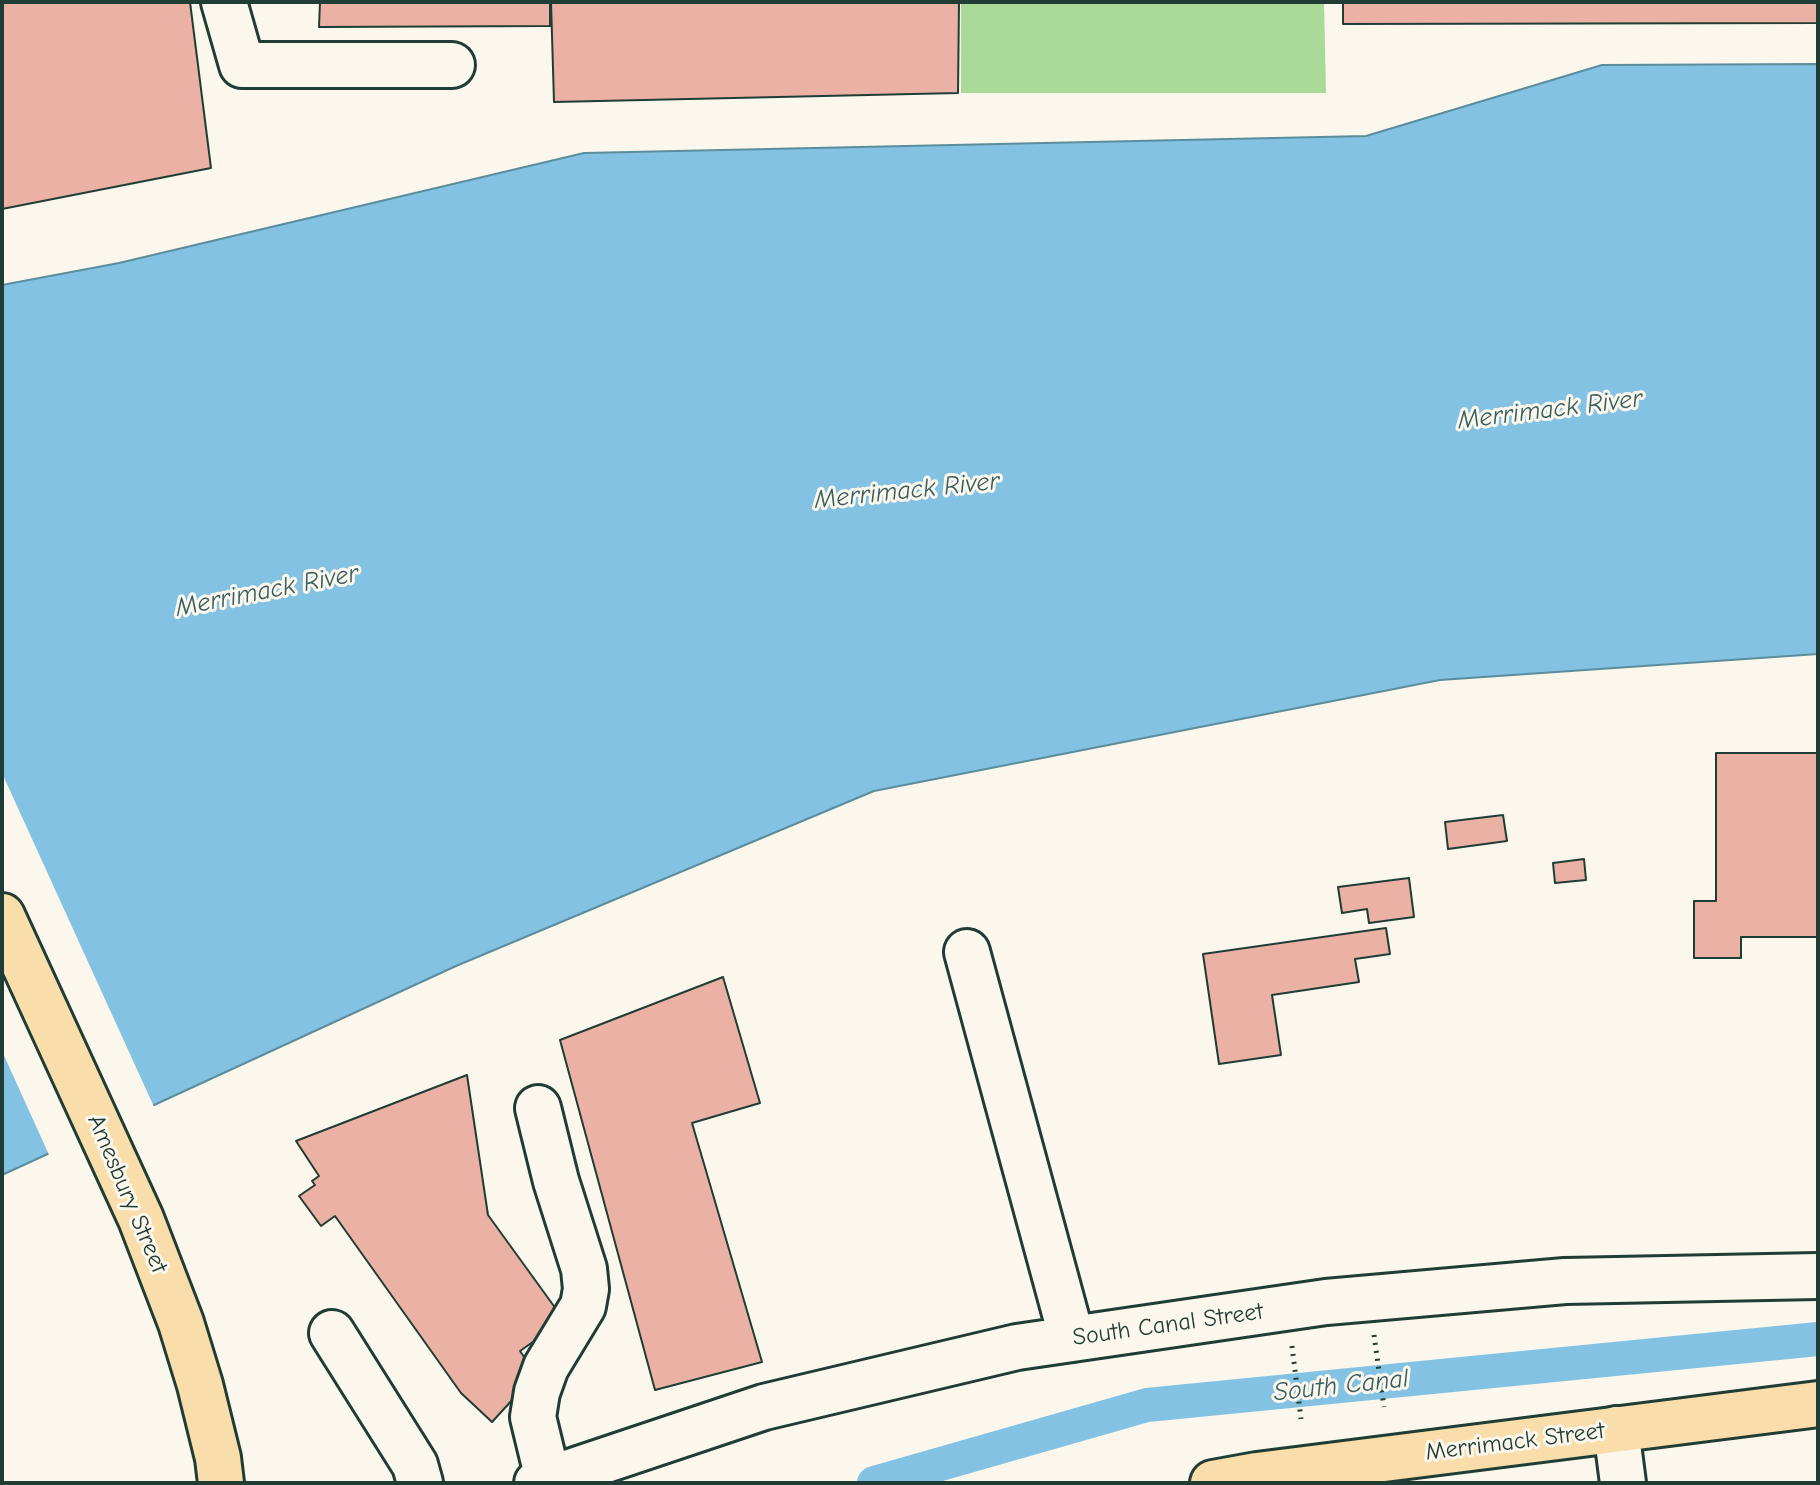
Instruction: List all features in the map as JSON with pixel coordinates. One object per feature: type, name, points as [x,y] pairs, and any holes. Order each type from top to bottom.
[{"type":"main road","name":"Amesbury Street","points":[[2,916],[141,1219],[189,1348],[218,1458],[221,1483]]},
{"type":"main road","name":"Merrimack Street","points":[[1213,1483],[1818,1404]]},
{"type":"street","points":[[224,2],[242,65],[452,65]]},
{"type":"street","points":[[967,952],[1072,1339]]},
{"type":"street","points":[[538,1108],[556,1181],[584,1269],[586,1289],[583,1306],[546,1367],[537,1392],[533,1417],[543,1481]]},
{"type":"street","name":"South Canal Street","points":[[543,1481],[764,1407],[1017,1347],[1326,1302],[1565,1281],[1818,1276]]},
{"type":"street","points":[[332,1333],[415,1465],[420,1483]]},
{"type":"street","points":[[1616,1429],[1623,1483]]},
{"type":"path","points":[[1374,1335],[1384,1407]]},
{"type":"path","points":[[1292,1346],[1301,1419]]},
{"type":"green space","points":[[961,2],[1324,2],[1326,93],[961,93]]},
{"type":"water","name":"Merrimack River","points":[[1818,64],[1818,654],[1440,680],[874,791],[456,966],[2,1175],[2,285],[119,263],[584,153],[1366,136],[1602,65]]},
{"type":"pier","points":[[2,773],[155,1109],[50,1157],[2,1051]]},
{"type":"building","points":[[2,2],[190,2],[211,168],[2,209]]},
{"type":"building","points":[[320,2],[550,2],[550,26],[319,27]]},
{"type":"building","points":[[551,2],[959,2],[958,93],[554,102]]},
{"type":"building","points":[[1343,2],[1818,2],[1818,23],[1343,24]]},
{"type":"building","points":[[1716,753],[1818,753],[1818,937],[1741,937],[1741,958],[1694,958],[1694,901],[1716,901]]},
{"type":"building","points":[[1503,815],[1507,841],[1448,849],[1445,822]]},
{"type":"building","points":[[1584,859],[1586,880],[1555,883],[1553,863]]},
{"type":"building","points":[[1409,878],[1414,917],[1369,923],[1367,909],[1342,913],[1338,887]]},
{"type":"building","points":[[1386,928],[1390,954],[1355,959],[1359,982],[1272,995],[1281,1055],[1219,1064],[1203,954]]},
{"type":"building","points":[[723,977],[760,1103],[692,1123],[762,1362],[655,1390],[560,1040]]},
{"type":"building","points":[[467,1075],[488,1215],[564,1320],[520,1351],[536,1374],[492,1422],[461,1393],[335,1216],[321,1226],[299,1196],[315,1185],[312,1181],[319,1176],[296,1141]]},
{"type":"waterway","name":"South Canal","points":[[874,1483],[1147,1405],[1818,1339]]}]
